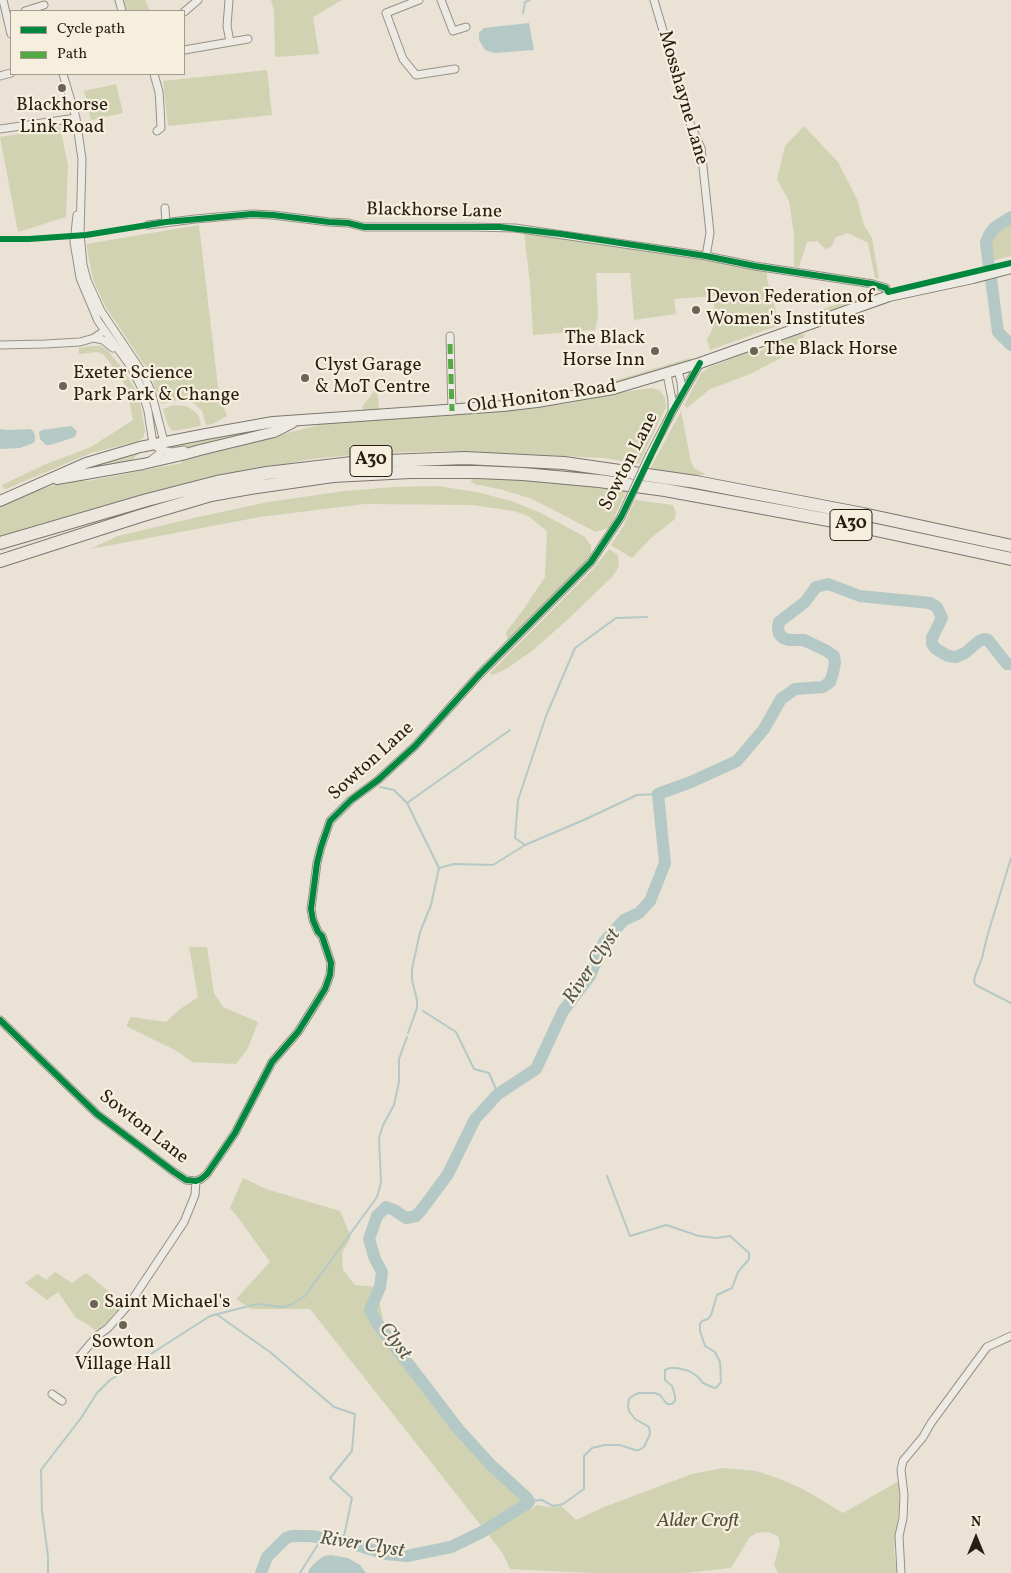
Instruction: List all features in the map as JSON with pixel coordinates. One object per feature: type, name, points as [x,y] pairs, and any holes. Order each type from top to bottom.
[{"type":"highway","name":"A30","points":[[0,544],[147,500],[217,482],[267,473],[360,462],[466,458],[564,463],[681,480],[863,514],[1011,546]]},
{"type":"highway","name":"A30","points":[[0,561],[202,498],[250,488],[357,474],[478,472],[599,481],[674,491],[834,521],[1011,559]]},
{"type":"street","points":[[3,0],[10,31]]},
{"type":"street","points":[[185,11],[198,0]]},
{"type":"street","points":[[229,0],[227,26],[230,42]]},
{"type":"street","points":[[419,0],[386,13],[403,60],[416,75],[455,69]]},
{"type":"street","points":[[441,0],[453,31],[466,27]]},
{"type":"street","name":"Mosshayne Lane","points":[[654,0],[692,126],[701,148],[710,232],[706,256]]},
{"type":"street","points":[[28,10],[44,5]]},
{"type":"street","points":[[185,50],[248,39]]},
{"type":"street","points":[[63,75],[76,118],[82,159],[80,234],[83,264],[87,280],[106,326],[104,331]]},
{"type":"street","points":[[154,75],[159,92],[160,106],[161,128],[157,131]]},
{"type":"street","points":[[0,129],[76,118]]},
{"type":"street","points":[[81,199],[77,209],[74,234],[77,266],[84,291],[98,321],[131,367],[141,387],[159,445]]},
{"type":"street","points":[[165,208],[166,222]]},
{"type":"street","name":"Blackhorse Lane","points":[[148,225],[252,214],[348,223],[364,227],[514,228],[706,256],[755,266],[873,284],[886,288],[889,296]]},
{"type":"street","name":"Old Honiton Road","points":[[0,501],[86,463],[159,445],[273,422],[452,411],[537,402],[613,389],[700,363],[889,296],[1011,268]]},
{"type":"street","points":[[101,312],[148,382],[157,408],[159,445]]},
{"type":"street","points":[[0,345],[80,342],[94,338],[104,331],[115,333]]},
{"type":"street","points":[[450,336],[452,411]]},
{"type":"street","points":[[94,338],[103,340],[112,346],[133,372]]},
{"type":"street","name":"Sowton Lane","points":[[0,1020],[97,1114],[186,1180],[196,1181],[201,1179],[235,1133],[268,1068],[298,1032],[325,989],[330,975],[331,963],[322,936],[318,932],[313,920],[311,909],[317,863],[330,821],[342,808],[378,780],[415,746],[480,674],[591,562],[621,517],[650,454],[700,363]]},
{"type":"street","points":[[678,370],[682,395]]},
{"type":"street","name":"Sowton Lane","points":[[667,374],[672,400],[672,412]]},
{"type":"street","name":"Old Honiton Road","points":[[50,480],[182,456],[274,432],[296,422]]},
{"type":"street","name":"Old Honiton Road","points":[[159,445],[172,452],[200,450]]},
{"type":"street","name":"Old Honiton Road","points":[[143,464],[159,454],[159,445]]},
{"type":"street","points":[[80,1356],[97,1336],[108,1328],[136,1295],[184,1222],[195,1195],[196,1181]]},
{"type":"street","points":[[901,1573],[899,1536],[903,1518],[904,1495],[901,1470],[903,1461],[987,1347],[1011,1336]]},
{"type":"street","points":[[52,1394],[62,1401]]},
{"type":"green space","points":[[121,0],[145,0],[150,10],[125,10]]},
{"type":"green space","points":[[271,0],[342,0],[313,17],[319,54],[275,57],[274,11]]},
{"type":"green space","points":[[267,70],[272,115],[168,126],[163,81]]},
{"type":"green space","points":[[116,84],[123,113],[91,120],[84,91]]},
{"type":"green space","points":[[804,126],[838,162],[857,199],[864,225],[872,238],[879,279],[875,278],[868,243],[848,233],[836,237],[831,247],[825,249],[817,241],[807,242],[799,267],[794,267],[794,234],[789,201],[777,179],[785,146]]},
{"type":"green space","points":[[60,127],[68,165],[66,217],[18,232],[0,137]]},
{"type":"green space","points":[[1011,224],[1011,256],[992,261],[989,245],[995,231]]},
{"type":"green space","points":[[199,225],[218,387],[227,416],[213,424],[206,425],[202,411],[195,404],[187,400],[161,404],[150,373],[105,306],[93,279],[86,244]]},
{"type":"green space","points":[[524,232],[767,270],[767,279],[780,325],[710,350],[707,339],[713,328],[715,296],[674,299],[676,314],[634,320],[630,273],[596,273],[598,317],[595,330],[533,335]]},
{"type":"green space","points":[[875,295],[797,322],[831,306]]},
{"type":"green space","points":[[798,334],[805,334],[803,339],[783,357],[750,374],[710,389],[687,408],[684,405],[701,373],[710,367],[746,353],[753,354],[767,346]]},
{"type":"green space","points":[[101,346],[108,351],[123,369],[139,396],[145,431],[143,438],[136,442],[91,453],[6,489],[3,488],[2,485],[46,464],[91,447],[133,420],[127,388],[109,361],[103,354],[97,352],[79,354],[79,348]]},
{"type":"green space","points":[[690,358],[691,360],[655,372],[606,383]]},
{"type":"green space","points":[[376,380],[379,409],[364,410],[362,407],[373,393]]},
{"type":"green space","points":[[651,388],[660,390],[665,398],[666,407],[639,464],[604,458],[450,451],[371,453],[311,459],[198,481],[128,499],[0,538],[0,506],[30,493],[61,483],[77,480],[88,481],[182,463],[181,459],[324,424],[565,404],[589,399],[548,404]]},
{"type":"green space","points":[[174,405],[186,406],[193,410],[199,416],[201,426],[172,431],[163,409]]},
{"type":"green space","points":[[681,411],[691,462],[694,468],[705,474],[699,476],[650,469]]},
{"type":"green space","points":[[265,428],[262,432],[179,449],[170,447],[171,445]]},
{"type":"green space","points":[[140,452],[133,459],[134,462],[88,469],[87,467]]},
{"type":"green space","points":[[472,478],[542,481],[627,490],[611,524],[608,528],[596,532],[532,499],[474,484],[471,481]]},
{"type":"green space","points":[[437,486],[477,492],[511,501],[541,513],[585,537],[591,546],[591,555],[588,559],[508,641],[506,632],[545,577],[547,531],[528,516],[514,511],[472,505],[365,504],[260,517],[90,549],[118,536],[268,502],[344,491]]},
{"type":"green space","points":[[635,500],[673,505],[676,514],[675,519],[650,539],[632,558],[611,545],[623,527]]},
{"type":"green space","points":[[609,549],[618,555],[619,564],[611,578],[532,651],[506,669],[492,675],[490,673],[594,568]]},
{"type":"green space","points":[[189,947],[207,947],[214,993],[223,1007],[258,1022],[248,1048],[236,1064],[192,1062],[177,1051],[126,1026],[131,1017],[166,1022],[198,997]]},
{"type":"green space","name":"Alder Croft","points":[[243,1178],[266,1189],[340,1211],[351,1237],[342,1253],[343,1270],[355,1285],[376,1287],[384,1324],[503,1481],[532,1509],[537,1505],[548,1507],[561,1506],[576,1520],[604,1507],[692,1474],[723,1468],[756,1471],[780,1479],[803,1489],[843,1513],[899,1481],[899,1510],[894,1550],[897,1573],[778,1573],[774,1564],[780,1544],[778,1536],[768,1532],[756,1533],[749,1538],[731,1568],[684,1573],[592,1573],[510,1569],[502,1552],[310,1309],[251,1309],[236,1299],[270,1262],[230,1208]]},
{"type":"green space","points":[[55,1272],[72,1283],[86,1273],[123,1303],[106,1323],[96,1331],[76,1318],[58,1292],[47,1300],[25,1283],[38,1274],[46,1280]]},
{"type":"shaded area","points":[[529,23],[534,50],[494,53],[485,50],[479,40],[479,33],[484,28]]},
{"type":"shaded area","points":[[71,426],[77,431],[75,437],[50,445],[46,445],[40,439],[39,432],[42,430]]},
{"type":"shaded area","points":[[0,429],[30,429],[33,431],[35,441],[20,448],[0,449]]},
{"type":"shaded area","points":[[331,1555],[348,1558],[360,1565],[366,1573],[308,1573],[317,1561],[324,1556]]},
{"type":"waterway","points":[[523,13],[525,2],[530,0]]},
{"type":"waterway","name":"River Clyst","points":[[989,268],[986,242],[989,235],[994,228],[1011,217]]},
{"type":"waterway","name":"River Clyst","points":[[991,279],[998,332],[1011,345]]},
{"type":"waterway","name":"River Clyst","points":[[261,1573],[267,1557],[286,1538],[292,1536],[310,1536],[343,1541],[386,1554],[407,1556],[451,1547],[482,1532],[528,1503],[527,1498],[492,1466],[459,1430],[377,1323],[370,1310],[380,1287],[382,1272],[375,1259],[369,1239],[377,1216],[386,1207],[406,1218],[416,1216],[423,1208],[448,1174],[475,1119],[498,1094],[536,1069],[563,1011],[590,976],[604,942],[624,920],[639,913],[650,901],[665,863],[658,794],[691,782],[737,761],[764,729],[781,699],[795,689],[823,687],[830,682],[835,663],[834,656],[804,640],[783,638],[779,634],[779,622],[805,602],[816,587],[828,584],[860,596],[930,603],[937,607],[942,618],[932,638],[932,644],[936,649],[948,656],[956,657],[985,639],[988,640],[1007,664],[1011,664]]},
{"type":"waterway","points":[[525,845],[515,838],[518,800],[546,716],[575,648],[616,618],[647,617]]},
{"type":"waterway","points":[[407,803],[510,730]]},
{"type":"waterway","points":[[380,787],[394,790],[407,803],[439,868]]},
{"type":"waterway","points":[[408,1033],[417,1008],[412,969],[420,932],[431,905],[439,868],[454,864],[493,865],[525,845],[637,795],[658,794]]},
{"type":"waterway","points":[[1011,858],[974,982],[976,985],[1011,1003]]},
{"type":"waterway","points":[[423,1011],[456,1032],[474,1069],[489,1073],[498,1094]]},
{"type":"waterway","points":[[48,1573],[48,1556],[42,1511],[41,1470],[81,1418],[97,1393],[110,1380],[210,1316],[257,1304],[283,1307],[305,1296],[377,1197],[381,1183],[379,1138],[383,1125],[394,1105],[399,1082],[399,1059],[407,1037]]},
{"type":"waterway","points":[[529,1501],[542,1500],[553,1506],[563,1504],[584,1489],[584,1456],[592,1448],[605,1445],[620,1445],[639,1450],[644,1447],[650,1434],[649,1427],[635,1419],[629,1411],[629,1399],[639,1393],[655,1393],[660,1395],[667,1404],[672,1404],[675,1401],[675,1396],[672,1386],[665,1380],[665,1370],[677,1368],[689,1371],[703,1383],[716,1388],[721,1382],[720,1362],[715,1352],[705,1346],[700,1331],[700,1324],[711,1315],[717,1295],[732,1288],[738,1272],[749,1259],[749,1253],[730,1236],[716,1238],[699,1236],[666,1225],[630,1236],[607,1176]]},
{"type":"waterway","points":[[216,1314],[270,1352],[334,1407],[355,1414],[352,1451],[330,1478],[352,1498],[343,1541]]},
{"type":"waterway","points":[[300,1573],[322,1538]]},
{"type":"marked path","points":[[450,344],[452,411]]},
{"type":"cycle path","points":[[0,239],[86,235],[166,222],[252,214],[348,223],[364,227],[500,227],[561,234],[706,256],[755,266],[873,284],[886,288],[888,292],[1011,263]]},
{"type":"cycle path","points":[[0,1020],[97,1114],[174,1172],[186,1180],[196,1181],[207,1174],[235,1133],[272,1062],[298,1032],[325,989],[330,975],[331,963],[322,936],[318,932],[313,920],[311,909],[317,863],[330,821],[351,800],[378,780],[415,746],[480,674],[591,562],[621,517],[672,412],[700,363]]},
{"type":"place","name":"Blackhorse Link Road","points":[[62,88]]},
{"type":"place","name":"Devon Federation of Women's Institutes","points":[[696,310]]},
{"type":"place","name":"The Black Horse Inn","points":[[655,351]]},
{"type":"place","name":"The Black Horse","points":[[754,351]]},
{"type":"place","name":"Clyst Garage & MoT Centre","points":[[305,378]]},
{"type":"place","name":"Exeter Science Park Park & Change","points":[[63,386]]},
{"type":"place","name":"Saint Michael's","points":[[94,1304]]},
{"type":"place","name":"Sowton Village Hall","points":[[123,1325]]},
{"type":"water label","name":"Clyst","points":[[394,1342]]}]
